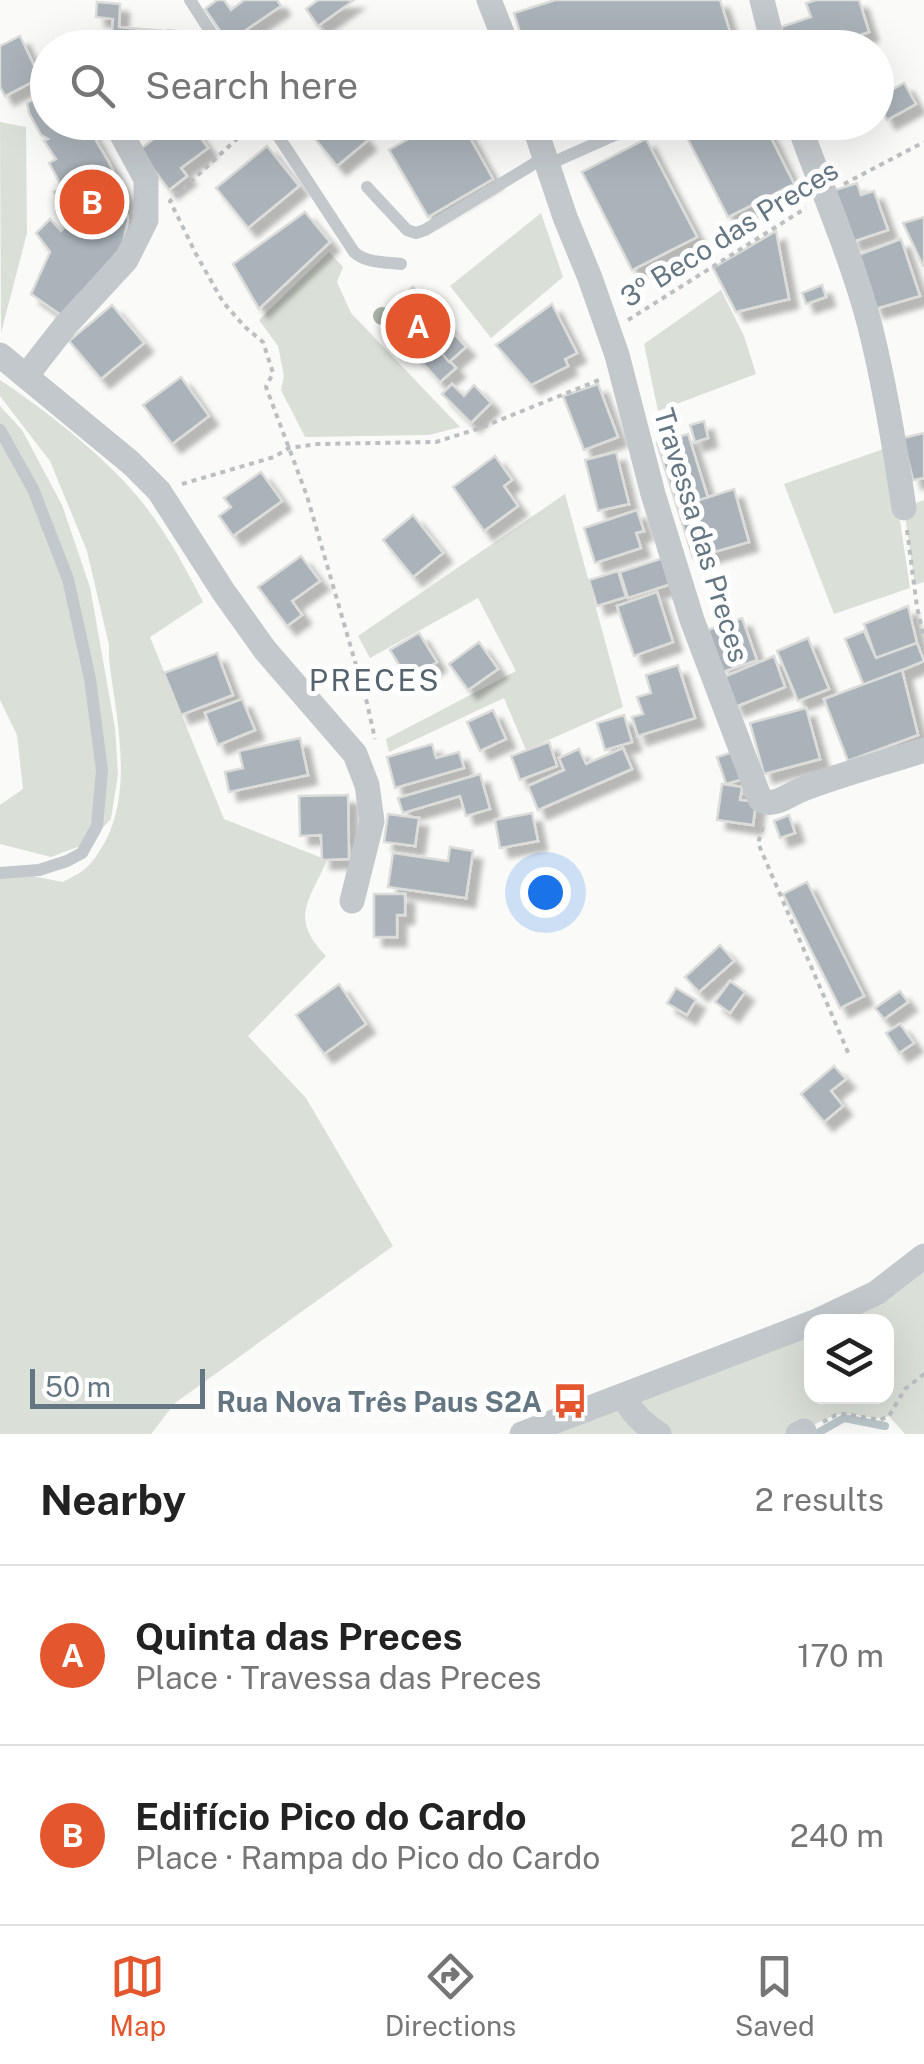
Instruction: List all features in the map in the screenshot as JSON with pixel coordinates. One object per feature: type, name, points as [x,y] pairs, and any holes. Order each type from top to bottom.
[{"type":"street","points":[[489,0],[501,30]]},
{"type":"street","points":[[762,0],[770,30]]},
{"type":"street","points":[[26,376],[65,326],[126,260],[146,220],[146,179],[125,140]]},
{"type":"street","name":"Travessa das Preces","points":[[539,140],[610,332],[653,494],[692,620],[760,799],[771,804]]},
{"type":"street","points":[[804,140],[870,326],[892,427],[904,508]]},
{"type":"street","points":[[0,355],[158,491],[265,650],[355,754],[367,785],[372,820],[352,902]]},
{"type":"street","points":[[771,804],[800,790],[924,750]]},
{"type":"street","points":[[830,1314],[876,1293],[924,1256]]},
{"type":"street","points":[[522,1434],[804,1326]]},
{"type":"street","points":[[624,1396],[640,1422],[659,1434]]},
{"type":"lane","points":[[190,0],[209,30]]},
{"type":"lane","points":[[281,140],[354,252],[366,260],[401,264]]},
{"type":"lane","points":[[367,187],[406,230],[416,233],[546,161],[599,140]]},
{"type":"lane","points":[[0,430],[34,489],[68,579],[90,680],[102,770],[97,826],[82,852],[67,862],[39,870],[0,872]]},
{"type":"path","points":[[236,140],[170,202],[223,302],[264,342],[273,373],[266,387],[308,496],[377,748]]},
{"type":"path","name":"3º Beco das Preces","points":[[610,332],[823,195],[924,142]]},
{"type":"path","points":[[158,491],[274,457],[289,448],[436,442],[622,370]]},
{"type":"path","points":[[904,508],[924,639]]},
{"type":"path","points":[[771,804],[758,842],[850,1057]]},
{"type":"path","points":[[801,1432],[836,1415],[880,1420],[889,1416],[905,1389],[924,1374]]},
{"type":"shaded area","points":[[0,122],[26,127],[27,233],[1,333]]},
{"type":"shaded area","points":[[541,213],[563,277],[491,338],[450,286]]},
{"type":"shaded area","points":[[329,252],[343,267],[337,282],[351,313],[460,427],[429,435],[305,437],[281,390],[284,376],[278,346],[259,320]]},
{"type":"shaded area","points":[[721,290],[744,336],[756,374],[658,411],[644,344]]},
{"type":"shaded area","points":[[0,380],[72,434],[123,480],[165,534],[203,602],[150,637],[224,819],[327,860],[309,899],[305,920],[326,956],[248,1036],[306,1098],[393,1246],[175,1403],[151,1434],[0,1434],[0,870],[63,882],[87,867],[105,842],[115,817],[121,765],[109,645],[87,551],[50,461],[0,396]]},
{"type":"shaded area","points":[[0,406],[22,430],[62,505],[90,587],[115,728],[118,774],[111,819],[88,843],[51,857],[0,844],[0,805],[23,789],[17,735],[0,700]]},
{"type":"shaded area","points":[[889,447],[910,588],[834,614],[784,484]]},
{"type":"shaded area","points":[[565,494],[623,707],[526,750],[504,698],[389,752],[386,739],[516,671],[478,598],[370,658],[358,636]]},
{"type":"shaded area","points":[[924,500],[924,582],[915,585],[904,508]]},
{"type":"shaded area","points":[[924,1256],[924,1434],[905,1434],[889,1416],[841,1414],[796,1434],[522,1434],[804,1326],[804,1404],[894,1404],[894,1314],[827,1314]]},
{"type":"building","points":[[217,0],[224,0],[231,10],[244,0],[277,0],[281,6],[246,30],[220,30],[205,9]]},
{"type":"building","points":[[318,0],[354,0],[318,26],[306,9]]},
{"type":"building","points":[[555,0],[720,0],[729,30],[519,30],[514,13]]},
{"type":"building","points":[[859,0],[868,30],[782,30],[781,27],[811,17],[806,3]]},
{"type":"building","points":[[97,2],[120,4],[119,27],[153,30],[112,30],[113,19],[96,17]]},
{"type":"building","points":[[20,36],[30,57],[30,83],[5,96],[0,87],[0,46]]},
{"type":"building","points":[[904,83],[916,104],[894,116],[894,89]]},
{"type":"building","points":[[96,140],[127,198],[124,200],[128,220],[122,247],[61,315],[31,294],[50,252],[36,233],[50,219],[61,231],[79,213],[71,204],[62,205],[54,192],[63,189],[49,163],[56,159],[44,141]]},
{"type":"building","points":[[152,140],[202,140],[208,148],[181,168],[187,176],[169,190],[139,150]]},
{"type":"building","points":[[316,140],[366,140],[367,141],[337,166]]},
{"type":"building","points":[[406,140],[471,140],[493,179],[428,217],[389,150]]},
{"type":"building","points":[[647,140],[697,237],[632,270],[582,172]]},
{"type":"building","points":[[688,140],[772,140],[794,184],[728,217]]},
{"type":"building","points":[[267,146],[299,186],[248,228],[216,188]]},
{"type":"building","points":[[857,183],[861,195],[874,191],[888,230],[852,242],[835,190]]},
{"type":"building","points":[[305,212],[330,242],[259,309],[233,264]]},
{"type":"building","points":[[924,217],[924,266],[923,266],[903,223]]},
{"type":"building","points":[[776,231],[789,299],[736,312],[713,268]]},
{"type":"building","points":[[901,239],[920,296],[875,309],[856,256]]},
{"type":"building","points":[[822,285],[826,297],[806,304],[802,293]]},
{"type":"building","points":[[413,287],[455,335],[438,349],[456,368],[440,382],[380,316]]},
{"type":"building","points":[[552,304],[577,353],[565,359],[568,366],[531,385],[496,345]]},
{"type":"building","points":[[112,305],[144,343],[101,379],[69,341]]},
{"type":"building","points":[[455,335],[466,347],[449,362],[438,349]]},
{"type":"building","points":[[181,377],[209,416],[172,444],[143,405]]},
{"type":"building","points":[[452,384],[464,396],[474,385],[491,403],[471,423],[442,394]]},
{"type":"building","points":[[598,384],[618,437],[584,450],[563,396]]},
{"type":"building","points":[[704,421],[708,438],[695,442],[690,425]]},
{"type":"building","points":[[924,433],[924,478],[913,480],[903,438]]},
{"type":"building","points":[[688,434],[708,498],[677,507],[657,443]]},
{"type":"building","points":[[616,452],[629,504],[598,511],[585,460]]},
{"type":"building","points":[[495,456],[512,480],[504,486],[518,506],[484,531],[453,487]]},
{"type":"building","points":[[261,472],[282,501],[233,536],[219,516],[231,507],[224,498]]},
{"type":"building","points":[[734,489],[749,542],[693,558],[677,507]]},
{"type":"building","points":[[637,510],[644,531],[636,533],[641,548],[595,563],[584,528]]},
{"type":"building","points":[[413,515],[443,553],[413,577],[383,540]]},
{"type":"building","points":[[301,556],[320,581],[292,601],[302,615],[287,626],[258,587]]},
{"type":"building","points":[[663,558],[671,584],[628,598],[620,572]]},
{"type":"building","points":[[618,571],[626,597],[597,606],[589,580]]},
{"type":"building","points":[[657,592],[673,642],[634,656],[617,606]]},
{"type":"building","points":[[908,606],[917,643],[876,658],[864,624]]},
{"type":"building","points":[[742,618],[757,660],[723,672],[708,630]]},
{"type":"building","points":[[864,631],[876,658],[917,643],[924,661],[864,686],[845,639]]},
{"type":"building","points":[[419,633],[437,662],[408,680],[390,650]]},
{"type":"building","points":[[808,638],[829,689],[798,701],[777,651]]},
{"type":"building","points":[[479,642],[498,669],[468,690],[449,664]]},
{"type":"building","points":[[217,653],[233,695],[181,715],[164,673]]},
{"type":"building","points":[[774,656],[785,687],[735,707],[724,677]]},
{"type":"building","points":[[678,665],[695,718],[638,736],[632,717],[643,714],[637,697],[651,693],[646,675]]},
{"type":"building","points":[[902,670],[918,735],[848,761],[824,699]]},
{"type":"building","points":[[242,699],[255,730],[218,745],[205,713]]},
{"type":"building","points":[[806,708],[820,759],[764,774],[750,723]]},
{"type":"building","points":[[493,710],[506,739],[480,751],[467,722]]},
{"type":"building","points":[[624,715],[632,742],[605,750],[597,723]]},
{"type":"building","points":[[300,738],[308,775],[229,792],[225,772],[243,768],[239,751]]},
{"type":"building","points":[[549,742],[557,766],[520,780],[511,756]]},
{"type":"building","points":[[432,744],[436,758],[459,752],[464,768],[395,788],[387,757]]},
{"type":"building","points":[[623,748],[632,769],[538,810],[528,786],[564,770],[559,758],[579,749],[586,764]]},
{"type":"building","points":[[739,750],[747,778],[726,784],[717,757]]},
{"type":"building","points":[[480,774],[490,809],[466,816],[460,796],[403,813],[398,798]]},
{"type":"building","points":[[722,784],[742,787],[740,800],[756,802],[753,825],[717,820]]},
{"type":"building","points":[[348,795],[349,859],[322,860],[321,835],[300,836],[299,796]]},
{"type":"building","points":[[532,813],[538,841],[500,848],[495,820]]},
{"type":"building","points":[[388,814],[419,818],[415,846],[384,842]]},
{"type":"building","points":[[789,815],[795,833],[780,838],[774,821]]},
{"type":"building","points":[[450,847],[473,851],[466,898],[388,887],[393,853],[448,861]]},
{"type":"building","points":[[807,882],[864,996],[840,1008],[783,894]]},
{"type":"building","points":[[374,894],[405,894],[405,915],[397,915],[397,937],[374,937]]},
{"type":"building","points":[[720,945],[734,961],[699,992],[685,977]]},
{"type":"building","points":[[730,981],[745,992],[730,1013],[715,1002]]},
{"type":"building","points":[[339,984],[366,1024],[324,1054],[296,1015]]},
{"type":"building","points":[[676,988],[696,1000],[687,1015],[667,1003]]},
{"type":"building","points":[[900,991],[908,1002],[884,1019],[875,1008]]},
{"type":"building","points":[[900,1024],[914,1043],[899,1053],[886,1033]]},
{"type":"building","points":[[834,1066],[846,1079],[831,1091],[843,1106],[824,1122],[801,1094]]},
{"type":"waterway","points":[[816,1434],[844,1418],[885,1426]]},
{"type":"place","name":"Edifício Pico do Cardo","points":[[92,202]]},
{"type":"place","name":"Quinta das Preces","points":[[418,326]]},
{"type":"place","name":"Rua Nova Três Paus S2A","points":[[570,1401]]},
{"type":"district","name":"PRECES","points":[[375,680]]}]
